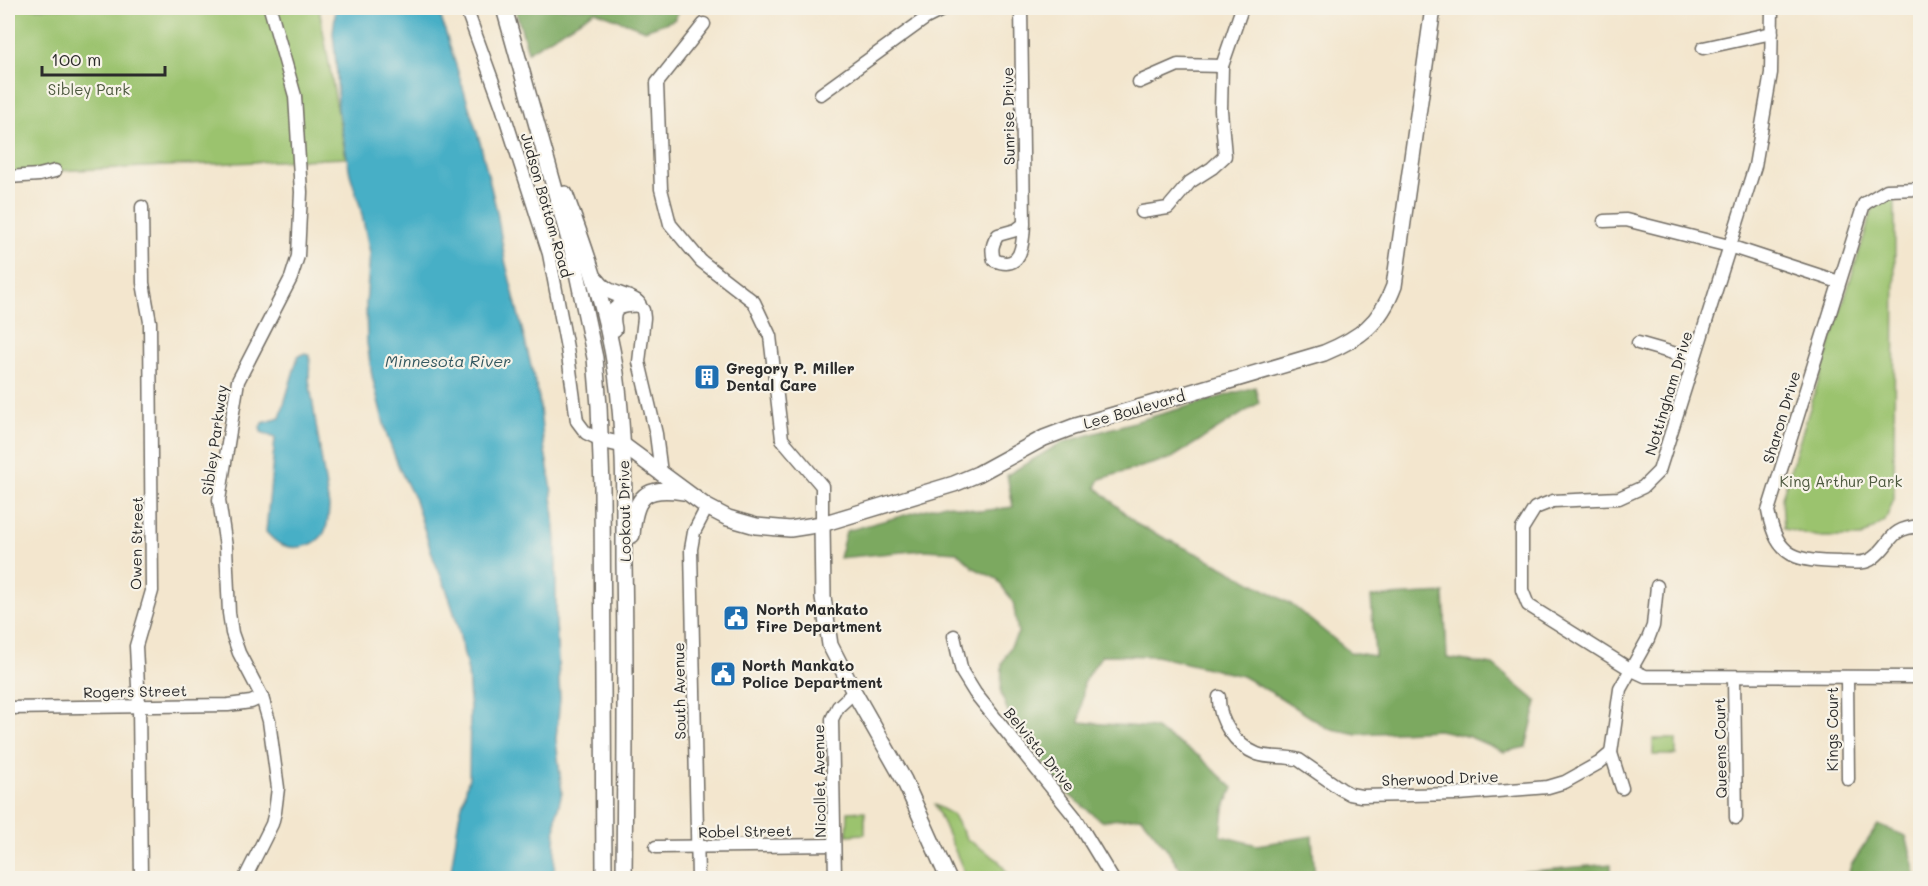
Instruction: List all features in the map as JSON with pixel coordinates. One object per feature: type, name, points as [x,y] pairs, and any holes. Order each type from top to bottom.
[{"type":"main road","name":"Lookout Drive","points":[[504,8],[573,254],[595,358],[601,440],[604,879]]},
{"type":"main road","name":"Lee Boulevard","points":[[601,440],[623,445],[707,507],[728,518],[756,526],[790,529],[822,524],[954,484],[978,474],[1044,438],[1073,427],[1324,353],[1344,345],[1361,335],[1375,321],[1387,303],[1394,286],[1432,8]]},
{"type":"main road","name":"Lookout Drive","points":[[547,156],[559,176],[595,278],[620,405],[623,445],[625,613],[624,879]]},
{"type":"main road","points":[[595,278],[610,293],[630,298],[638,304]]},
{"type":"main road","points":[[620,405],[621,370],[612,314],[625,304],[638,304]]},
{"type":"main road","points":[[625,613],[633,524],[637,506],[643,496],[652,491],[663,489],[686,492]]},
{"type":"main road","points":[[822,524],[823,597],[830,645],[904,780],[948,879]]},
{"type":"street","name":"Sibley Parkway","points":[[245,879],[272,824],[277,801],[277,782],[269,721],[262,698],[239,653],[232,633],[226,547],[219,500],[238,381],[291,278],[298,256],[301,192],[295,96],[270,8]]},
{"type":"street","name":"Judson Bottom Road","points":[[466,8],[502,106],[549,254],[567,348],[577,421],[586,433],[601,440]]},
{"type":"street","points":[[821,94],[926,18],[946,8]]},
{"type":"street","name":"Sunrise Drive","points":[[1021,8],[1024,224]]},
{"type":"street","points":[[1142,212],[1168,208],[1190,182],[1212,168],[1225,156],[1221,110],[1222,66],[1242,8]]},
{"type":"street","name":"Nottingham Drive","points":[[1772,8],[1771,73],[1755,166],[1659,471],[1643,487],[1619,498],[1552,501],[1535,508],[1522,529],[1522,590],[1528,605],[1645,676],[1920,677]]},
{"type":"street","points":[[704,24],[657,83],[661,189],[670,224],[701,261],[754,302],[770,336],[782,439],[822,486],[822,524]]},
{"type":"street","points":[[1703,48],[1772,33]]},
{"type":"street","points":[[1138,81],[1178,65],[1222,66]]},
{"type":"street","points":[[8,177],[39,175],[55,171]]},
{"type":"street","name":"Sharon Drive","points":[[1920,189],[1887,190],[1864,204],[1768,511],[1778,543],[1792,555],[1810,562],[1864,562],[1873,559],[1896,533],[1906,527],[1920,526]]},
{"type":"street","name":"Owen Street","points":[[141,879],[136,646],[152,591],[150,322],[143,283],[142,207]]},
{"type":"street","points":[[1604,221],[1626,220],[1729,246],[1839,282]]},
{"type":"street","points":[[638,304],[643,310],[644,318],[639,362],[656,434],[661,473]]},
{"type":"street","points":[[1638,343],[1694,359]]},
{"type":"street","name":"South Avenue","points":[[698,879],[691,549],[694,532],[707,507]]},
{"type":"street","points":[[1622,788],[1611,753],[1618,698],[1620,689],[1653,626],[1657,586]]},
{"type":"street","name":"Belvista Drive","points":[[954,636],[962,672],[975,693],[1075,817],[1112,879]]},
{"type":"street","name":"Queens Court","points":[[1734,677],[1736,818]]},
{"type":"street","name":"Kings Court","points":[[1847,678],[1848,779]]},
{"type":"street","name":"Nicollet Avenue","points":[[835,879],[832,719],[838,707],[854,692]]},
{"type":"street","name":"Rogers Street","points":[[8,708],[228,705],[262,698]]},
{"type":"street","name":"Sherwood Drive","points":[[1219,698],[1218,708],[1224,723],[1247,748],[1257,754],[1299,760],[1341,789],[1361,796],[1458,794],[1548,787],[1565,782],[1599,764],[1611,753]]},
{"type":"street","name":"Robel Street","points":[[656,847],[834,846]]},
{"type":"green space","name":"Sibley Park","points":[[8,8],[319,8],[346,158],[55,171],[8,182]]},
{"type":"green space","points":[[515,8],[681,8],[674,20],[645,30],[595,11],[528,52]]},
{"type":"green space","name":"King Arthur Park","points":[[1895,196],[1894,499],[1885,521],[1861,537],[1820,537],[1784,529],[1782,497],[1873,208]]},
{"type":"green space","points":[[1255,387],[1259,403],[1172,458],[1100,479],[1096,487],[1138,525],[1218,564],[1291,604],[1350,652],[1375,656],[1371,597],[1444,593],[1447,658],[1493,665],[1537,702],[1526,747],[1504,752],[1470,737],[1439,730],[1357,734],[1327,728],[1242,676],[1156,656],[1102,655],[1084,681],[1080,722],[1154,728],[1199,756],[1233,788],[1224,809],[1221,836],[1257,845],[1312,836],[1315,878],[1186,878],[1167,849],[1141,817],[1101,821],[1068,794],[1013,726],[1001,693],[1002,663],[1018,633],[1013,602],[997,579],[974,568],[957,552],[924,550],[839,558],[846,531],[945,504],[980,511],[1013,507],[1007,475],[1061,443]]},
{"type":"green space","points":[[1653,739],[1676,739],[1676,755],[1653,755]]},
{"type":"green space","points":[[935,805],[952,814],[967,839],[998,860],[1011,878],[967,878]]},
{"type":"green space","points":[[865,811],[865,834],[847,835],[848,812]]},
{"type":"green space","points":[[1878,825],[1906,836],[1915,878],[1847,878],[1851,865]]},
{"type":"green space","points":[[1611,864],[1611,878],[1520,878],[1521,872]]},
{"type":"water","name":"Minnesota River","points":[[336,8],[438,8],[480,142],[497,212],[505,260],[539,398],[543,440],[551,484],[556,540],[556,622],[560,699],[556,739],[562,792],[556,817],[554,878],[450,878],[459,817],[469,777],[468,672],[456,619],[446,588],[434,560],[415,500],[387,436],[372,376],[367,343],[366,304],[370,253],[360,206],[350,174],[338,109],[333,33]]},
{"type":"water","points":[[305,353],[310,356],[309,379],[329,507],[323,535],[311,544],[295,547],[278,543],[266,532],[275,438],[261,432],[260,427],[263,423],[280,418],[298,356]]},
{"type":"place","name":"Gregory P. Miller Dental Care","points":[[707,377]]},
{"type":"place","name":"North Mankato Fire Department","points":[[736,618]]},
{"type":"place","name":"North Mankato Police Department","points":[[723,674]]}]
